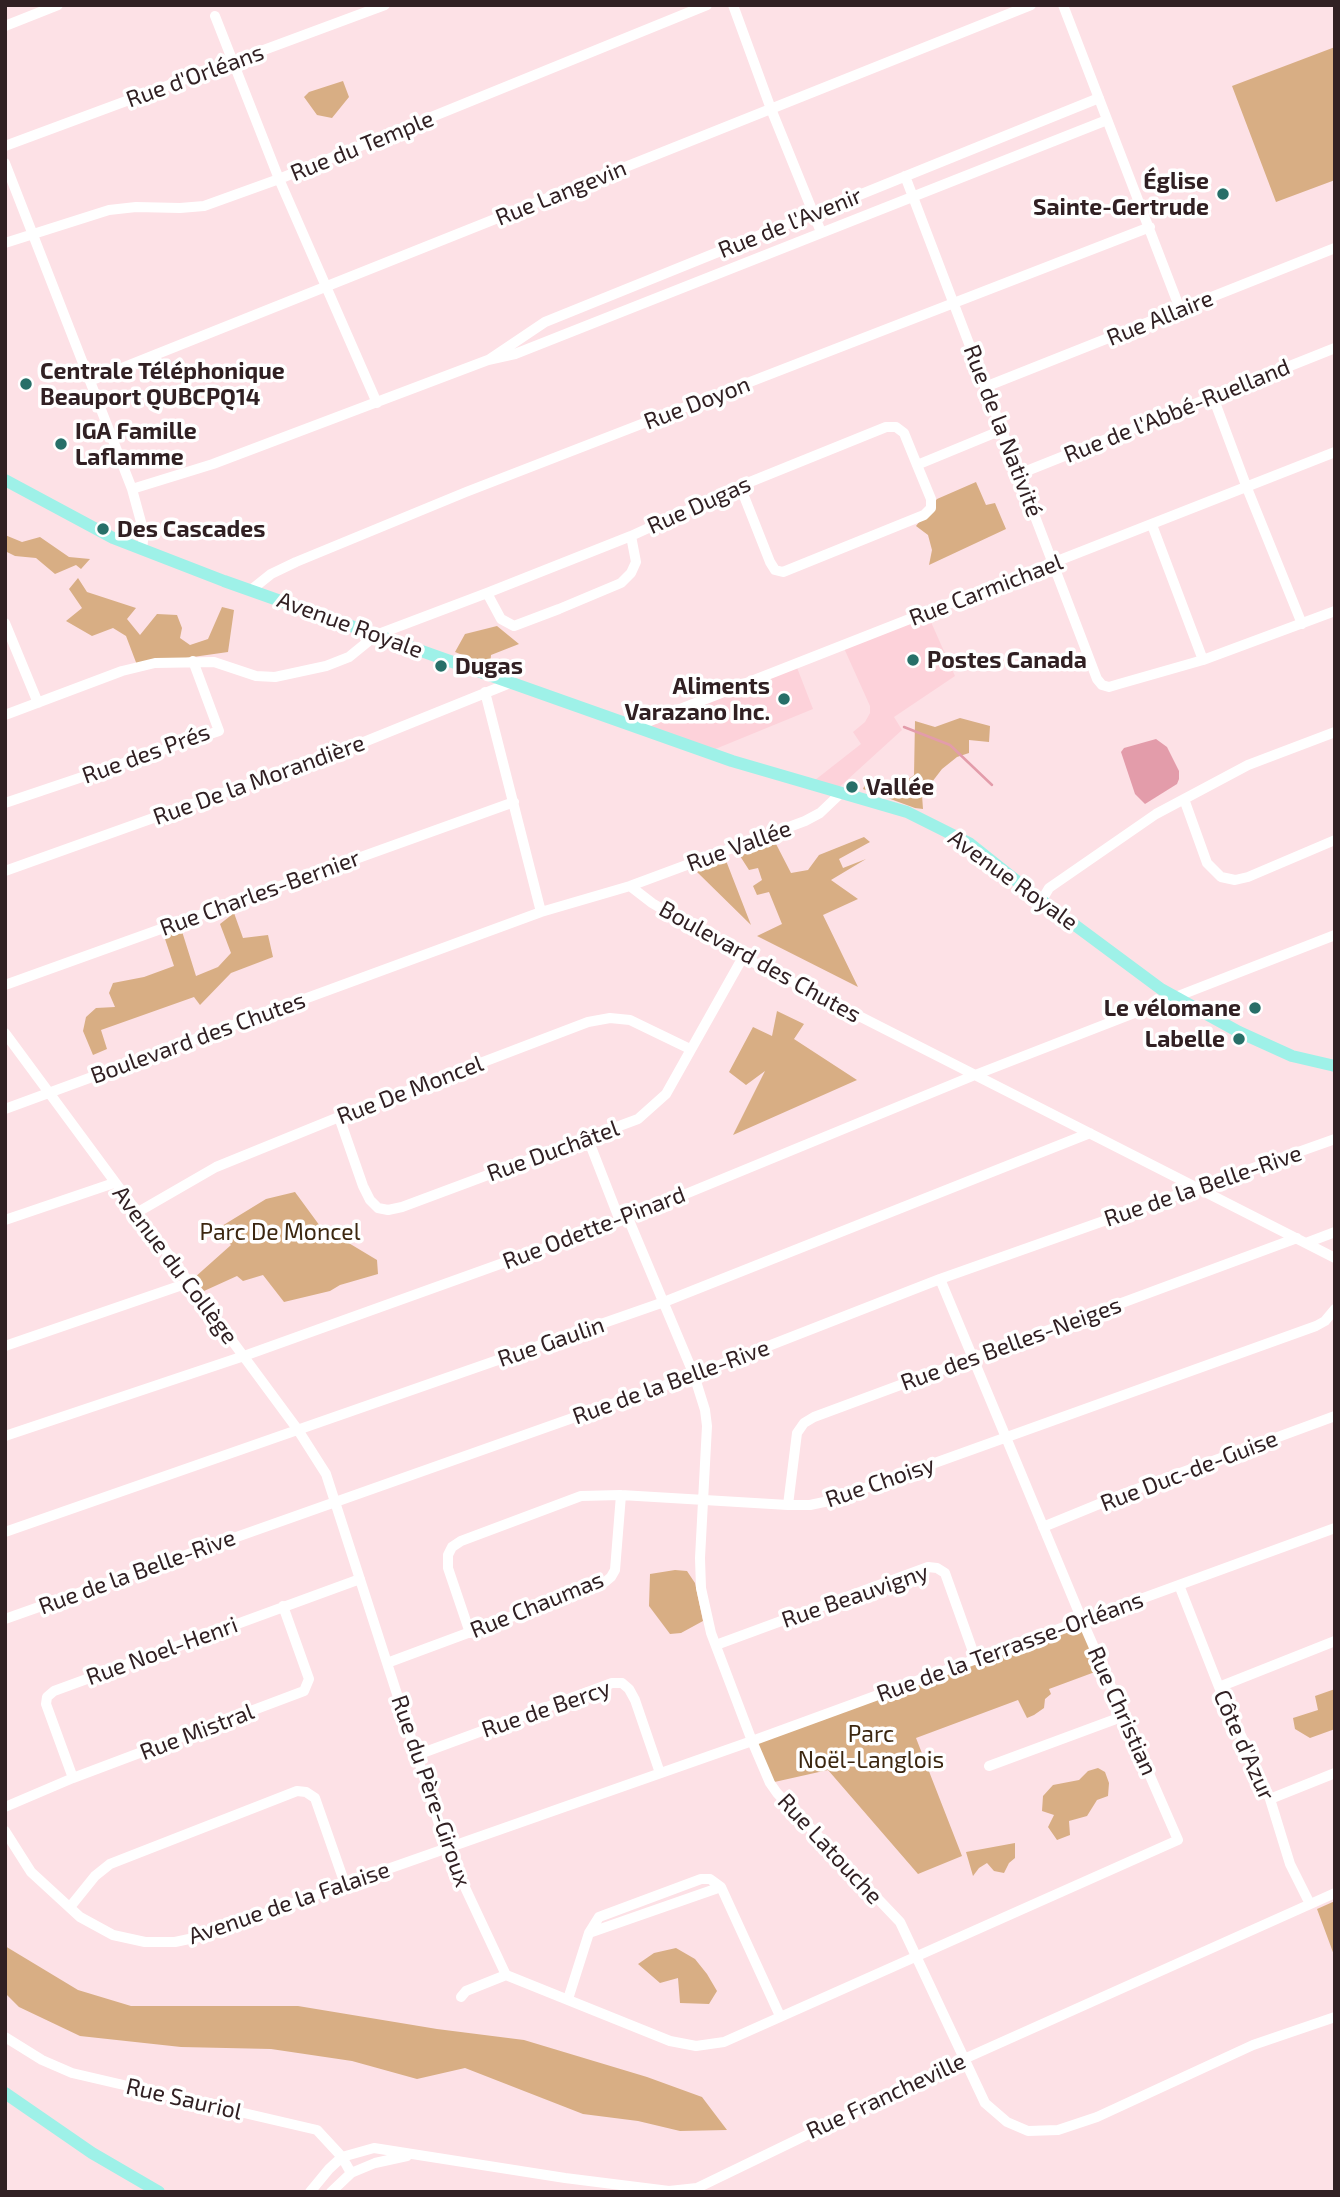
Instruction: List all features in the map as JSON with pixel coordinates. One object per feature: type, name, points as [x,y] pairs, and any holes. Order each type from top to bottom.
[{"type":"main road","name":"Avenue Royale","points":[[5,480],[113,538],[251,590],[732,761],[907,812],[969,843],[1041,901],[1161,989],[1239,1032],[1292,1056],[1335,1066]]},
{"type":"main road","points":[[5,2093],[92,2153],[159,2192]]},
{"type":"street","points":[[5,26],[58,5]]},
{"type":"street","name":"Rue d'Orléans","points":[[5,146],[385,5]]},
{"type":"street","name":"Rue du Temple","points":[[5,243],[109,210],[204,206],[279,179],[707,5]]},
{"type":"street","points":[[733,5],[771,109],[821,232]]},
{"type":"street","name":"Rue Langevin","points":[[92,380],[1031,5]]},
{"type":"street","points":[[1063,5],[1180,309]]},
{"type":"street","points":[[215,16],[279,179],[377,403]]},
{"type":"street","name":"Rue de l'Avenir","points":[[488,360],[545,322],[1099,98]]},
{"type":"street","name":"Rue de l'Avenir","points":[[132,489],[214,464],[488,360],[515,354],[1107,120]]},
{"type":"street","points":[[5,163],[92,380],[132,489],[144,533],[142,549]]},
{"type":"street","name":"Rue de la Nativité","points":[[905,176],[1097,679],[1102,685],[1109,687],[1203,660]]},
{"type":"street","name":"Rue Doyon","points":[[251,590],[271,574],[296,562],[466,492],[1150,227]]},
{"type":"street","name":"Rue Allaire","points":[[985,387],[1335,248]]},
{"type":"street","name":"Rue de l'Abbé-Ruelland","points":[[1019,474],[1335,348]]},
{"type":"street","points":[[1213,397],[1302,624]]},
{"type":"street","name":"Rue Dugas","points":[[5,715],[122,671],[155,663],[214,662],[256,676],[275,677],[307,671],[349,657],[376,635],[631,536],[740,486],[886,427],[896,427],[904,433],[931,499],[931,508],[924,515],[783,572],[775,570],[770,562],[740,486]]},
{"type":"street","points":[[917,465],[1002,430]]},
{"type":"street","name":"Rue Carmichael","points":[[637,726],[1335,452]]},
{"type":"street","points":[[1152,525],[1203,660],[1335,611]]},
{"type":"street","points":[[487,593],[501,619],[514,626],[558,609],[621,583],[631,573],[636,562],[631,536]]},
{"type":"street","points":[[5,623],[38,702]]},
{"type":"street","name":"Rue des Prés","points":[[5,803],[219,732],[193,661]]},
{"type":"street","name":"Rue De la Morandière","points":[[5,871],[349,748],[510,683]]},
{"type":"street","points":[[485,692],[541,912]]},
{"type":"street","points":[[1041,901],[1049,888],[1156,814],[1248,765],[1335,732]]},
{"type":"street","name":"Rue Vallée","points":[[630,886],[805,821],[820,813],[841,793]]},
{"type":"street","points":[[1184,799],[1207,863],[1221,877],[1235,880],[1248,877],[1335,841]]},
{"type":"street","name":"Rue Charles-Bernier","points":[[5,985],[514,802]]},
{"type":"street","name":"Boulevard des Chutes","points":[[5,1109],[541,912],[630,886],[653,903],[743,957],[1335,1258]]},
{"type":"street","name":"Rue Odette-Pinard","points":[[5,1436],[244,1356],[624,1219],[975,1075],[1335,934]]},
{"type":"street","name":"Rue Duchâtel","points":[[339,1117],[370,1200],[378,1208],[388,1210],[588,1139],[638,1119],[666,1094],[743,957]]},
{"type":"street","name":"Rue De Moncel","points":[[138,1212],[216,1167],[587,1022],[610,1018],[630,1020],[690,1049]]},
{"type":"street","name":"Avenue du Collège","points":[[5,1033],[298,1430],[326,1474],[335,1502]]},
{"type":"street","name":"Rue Gaulin","points":[[5,1532],[664,1302],[1090,1133]]},
{"type":"street","name":"Rue Latouche","points":[[588,1139],[664,1302],[694,1375],[705,1410],[707,1426],[699,1558],[701,1588],[716,1645],[752,1741],[777,1793],[900,1922],[985,2103],[1007,2123],[1028,2131],[1058,2130],[1097,2117],[1253,2045],[1335,2017]]},
{"type":"street","name":"Rue de la Belle-Rive","points":[[5,1619],[694,1375],[940,1279],[1335,1139]]},
{"type":"street","points":[[5,1220],[114,1183]]},
{"type":"street","name":"Rue des Belles-Neiges","points":[[788,1505],[797,1433],[804,1423],[814,1417],[1301,1240],[1335,1232]]},
{"type":"street","name":"Rue Christian","points":[[917,1957],[1178,1840],[1082,1620],[940,1279]]},
{"type":"street","points":[[5,1346],[188,1283]]},
{"type":"street","name":"Rue Choisy","points":[[470,1633],[448,1568],[452,1547],[461,1541],[582,1496],[621,1495],[788,1505],[829,1502],[1316,1326],[1325,1321],[1335,1309]]},
{"type":"street","name":"Rue Duc-de-Guise","points":[[1043,1527],[1126,1493],[1335,1416]]},
{"type":"street","name":"Rue Chaumas","points":[[387,1663],[605,1582],[615,1570],[621,1495]]},
{"type":"street","name":"Rue du Père-Giroux","points":[[335,1502],[447,1849],[506,1975]]},
{"type":"street","name":"Rue de la Terrasse-Orléans","points":[[447,1849],[752,1741],[1335,1528]]},
{"type":"street","name":"Rue Beauvigny","points":[[716,1645],[928,1567],[937,1567],[945,1573],[976,1660]]},
{"type":"street","name":"Rue Noel-Henri","points":[[73,1779],[46,1704],[47,1697],[54,1691],[360,1579]]},
{"type":"street","name":"Côte d'Azur","points":[[1179,1585],[1219,1687],[1270,1799],[1290,1864],[1310,1904]]},
{"type":"street","name":"Rue Mistral","points":[[5,1807],[304,1691],[309,1679],[283,1606]]},
{"type":"street","points":[[1219,1687],[1335,1641]]},
{"type":"street","name":"Rue de Bercy","points":[[417,1755],[612,1683],[622,1684],[629,1689],[635,1700],[660,1773]]},
{"type":"street","points":[[989,1766],[1124,1716]]},
{"type":"street","points":[[1270,1799],[1335,1773]]},
{"type":"street","points":[[70,1907],[95,1876],[125,1856],[297,1791],[306,1792],[315,1798],[345,1884]]},
{"type":"street","name":"Avenue de la Falaise","points":[[5,1830],[31,1871],[80,1917],[113,1935],[145,1942],[174,1942],[208,1935],[447,1849]]},
{"type":"street","points":[[568,1999],[589,1933],[599,1917],[701,1879],[710,1879],[721,1887],[779,2016]]},
{"type":"street","name":"Rue Francheville","points":[[342,2157],[374,2148],[668,2192],[698,2190],[964,2059],[1335,1893]]},
{"type":"street","points":[[461,1997],[466,1991],[506,1975],[670,2041],[696,2046],[724,2042],[917,1957]]},
{"type":"street","name":"Rue Sauriol","points":[[5,2037],[42,2060],[72,2073],[317,2130],[342,2157],[351,2173]]},
{"type":"street","name":"Rue Francheville","points":[[331,2192],[351,2173],[375,2163],[417,2154]]},
{"type":"street","points":[[310,2192],[342,2157]]},
{"type":"shaded area","points":[[927,613],[955,676],[894,717],[902,730],[835,791],[810,784],[861,744],[853,732],[865,722],[870,713],[870,706],[843,646]]},
{"type":"shaded area","points":[[796,665],[813,709],[708,752],[637,726]]},
{"type":"shaded area","points":[[1156,739],[1167,747],[1179,771],[1179,779],[1177,784],[1145,804],[1135,794],[1121,752],[1124,748]]},
{"type":"green space","points":[[1335,47],[1335,180],[1276,202],[1232,86]]},
{"type":"green space","points":[[343,81],[349,97],[332,118],[317,115],[304,97],[309,92]]},
{"type":"green space","points":[[976,482],[986,505],[995,503],[1006,529],[929,565],[932,550],[928,535],[916,526],[937,499]]},
{"type":"green space","points":[[5,535],[22,542],[40,537],[69,557],[90,559],[81,569],[76,565],[55,574],[36,558],[15,556],[5,551]]},
{"type":"green space","points":[[78,578],[87,592],[136,608],[127,619],[140,635],[157,614],[177,615],[182,628],[180,638],[190,645],[208,639],[222,607],[234,610],[228,652],[137,665],[126,636],[113,628],[92,636],[66,621],[82,608],[69,589]]},
{"type":"green space","points":[[497,626],[519,644],[491,655],[490,666],[455,652],[465,634]]},
{"type":"green space","points":[[960,718],[990,726],[989,742],[969,740],[969,753],[957,757],[942,769],[922,795],[923,809],[863,789],[868,778],[896,788],[914,775],[915,721],[935,727]]},
{"type":"green space","points":[[864,837],[870,842],[839,859],[843,868],[866,859],[831,880],[858,899],[823,915],[858,987],[757,936],[782,924],[769,892],[757,895],[753,886],[762,880],[758,868],[749,870],[740,856],[775,842],[791,873],[808,870],[819,855]]},
{"type":"green space","points":[[725,858],[751,925],[697,872]]},
{"type":"green space","points":[[234,913],[243,938],[268,935],[273,957],[231,973],[200,1005],[194,997],[101,1030],[107,1049],[93,1055],[83,1031],[86,1017],[96,1008],[115,1007],[109,993],[113,983],[144,977],[174,966],[162,930],[180,925],[196,976],[218,967],[231,953],[220,924]]},
{"type":"green space","points":[[777,1011],[804,1024],[794,1039],[857,1080],[733,1135],[765,1071],[746,1085],[729,1072],[753,1027],[772,1036]]},
{"type":"green space","name":"Parc De Moncel","points":[[295,1192],[328,1237],[332,1233],[377,1260],[378,1274],[340,1285],[330,1291],[284,1302],[263,1275],[243,1281],[237,1276],[204,1291],[194,1278],[231,1245],[217,1229],[266,1199]]},
{"type":"green space","points":[[687,1571],[695,1583],[703,1621],[681,1633],[670,1634],[649,1606],[650,1574]]},
{"type":"green space","name":"Parc Noël-Langlois","points":[[1082,1620],[1103,1669],[1049,1689],[1051,1694],[1045,1699],[1044,1708],[1027,1718],[1018,1700],[916,1738],[962,1856],[918,1874],[828,1770],[770,1783],[752,1741]]},
{"type":"green space","points":[[1335,1689],[1335,1729],[1310,1738],[1295,1729],[1293,1718],[1318,1710],[1315,1696]]},
{"type":"green space","points":[[1098,1768],[1105,1772],[1109,1783],[1108,1796],[1097,1800],[1087,1816],[1069,1821],[1070,1835],[1057,1840],[1048,1827],[1054,1815],[1042,1811],[1043,1796],[1053,1785],[1079,1780],[1088,1771]]},
{"type":"green space","points":[[1015,1843],[1015,1858],[1004,1873],[994,1871],[987,1863],[973,1876],[966,1852]]},
{"type":"green space","points":[[1335,1901],[1335,1954],[1334,1955],[1317,1909]]},
{"type":"green space","points":[[5,1946],[78,1990],[131,2006],[298,2006],[524,2040],[647,2077],[702,2097],[727,2130],[680,2131],[638,2121],[583,2114],[465,2068],[417,2079],[352,2061],[271,2049],[181,2047],[80,2036],[19,2007],[5,1993]]},
{"type":"green space","points":[[676,1948],[695,1959],[707,1974],[717,1991],[709,2004],[680,2003],[678,1978],[660,1983],[638,1964],[654,1953]]},
{"type":"waterway","points":[[904,727],[950,745],[992,785]]},
{"type":"place","name":"Église Sainte-Gertrude","points":[[1223,194]]},
{"type":"place","name":"Centrale Téléphonique Beauport QUBCPQ14","points":[[26,384]]},
{"type":"place","name":"IGA Famille Laflamme","points":[[61,444]]},
{"type":"place","name":"Des Cascades","points":[[103,529]]},
{"type":"place","name":"Postes Canada","points":[[913,660]]},
{"type":"place","name":"Dugas","points":[[441,666]]},
{"type":"place","name":"Aliments Varazano Inc.","points":[[784,699]]},
{"type":"place","name":"Vallée","points":[[852,787]]},
{"type":"place","name":"Le vélomane","points":[[1255,1008]]},
{"type":"place","name":"Labelle","points":[[1239,1039]]}]
